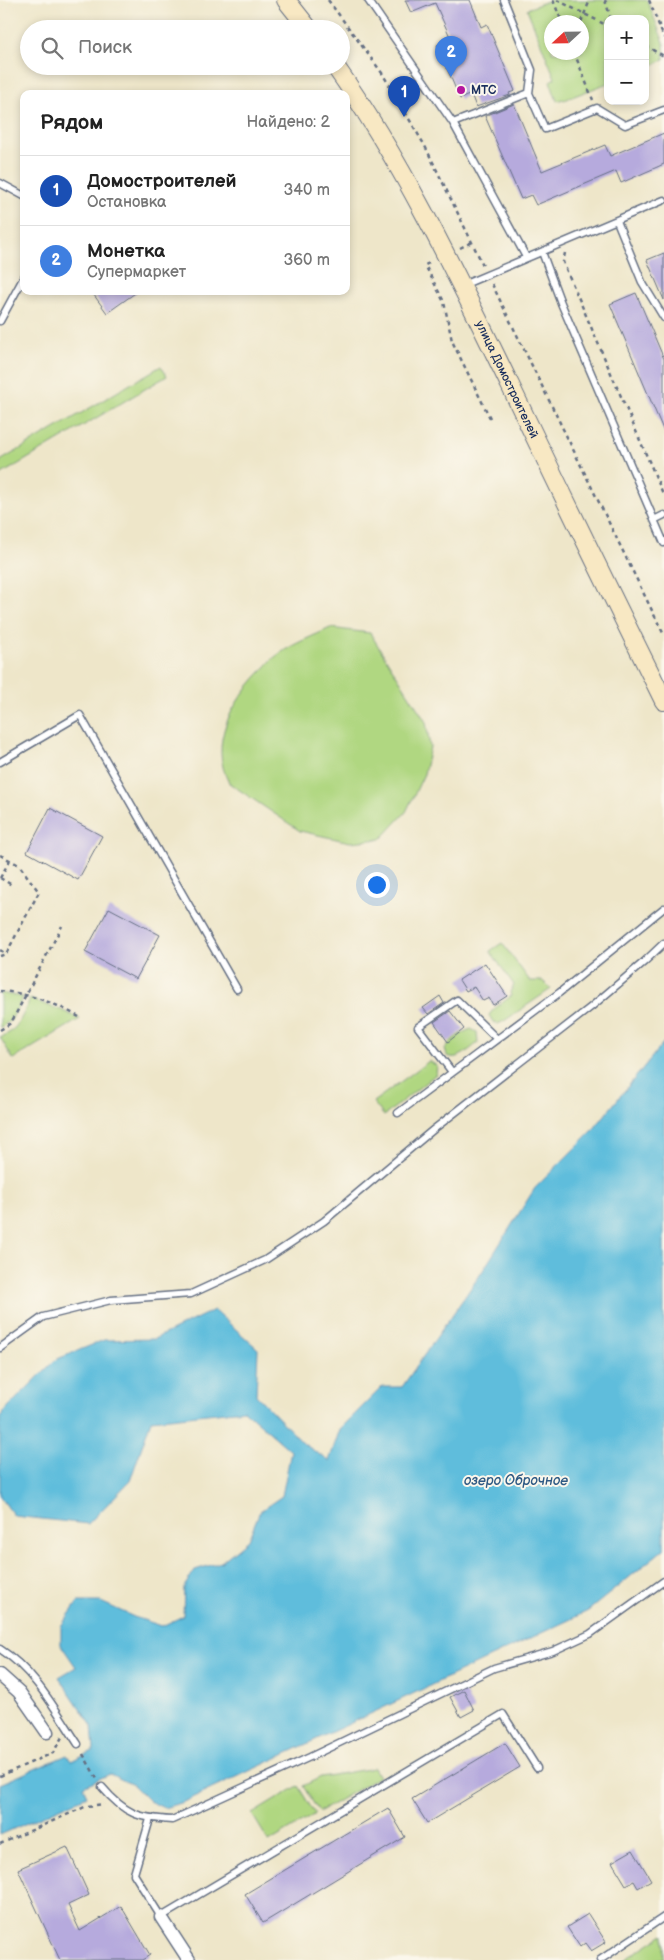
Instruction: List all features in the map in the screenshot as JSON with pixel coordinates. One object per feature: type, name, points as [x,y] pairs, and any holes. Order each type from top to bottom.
[{"type":"main road","points":[[286,0],[302,20]]},
{"type":"main road","name":"улица Домостроителей","points":[[341,75],[390,154],[462,285],[657,681],[664,701]]},
{"type":"street","points":[[0,1675],[19,1692],[47,1732]]},
{"type":"street","points":[[161,1917],[189,1960]]},
{"type":"lane","points":[[368,0],[453,123],[526,257]]},
{"type":"lane","points":[[504,0],[532,70],[529,93],[545,129],[596,108],[625,126],[664,110]]},
{"type":"lane","points":[[453,123],[529,93]]},
{"type":"lane","points":[[0,182],[20,194]]},
{"type":"lane","points":[[462,285],[664,200]]},
{"type":"lane","points":[[617,221],[642,282],[663,315]]},
{"type":"lane","points":[[542,252],[561,303],[664,543]]},
{"type":"lane","points":[[0,321],[20,284]]},
{"type":"lane","points":[[654,520],[664,515]]},
{"type":"lane","points":[[0,762],[80,715],[237,988]]},
{"type":"lane","points":[[398,1112],[559,993],[664,908]]},
{"type":"lane","points":[[0,1348],[43,1316],[111,1300],[190,1294],[265,1260],[324,1221],[434,1129],[591,1007],[664,943]]},
{"type":"lane","points":[[452,1072],[418,1027],[457,1000],[497,1039]]},
{"type":"lane","points":[[100,1784],[115,1803],[128,1812],[150,1819],[172,1820],[310,1757],[494,1668],[553,1652],[590,1634],[664,1581]]},
{"type":"lane","points":[[0,1649],[13,1657],[44,1692],[80,1747]]},
{"type":"lane","points":[[150,1819],[134,1874],[161,1917],[503,1714],[537,1768]]},
{"type":"lane","points":[[600,1960],[664,1917]]},
{"type":"path","points":[[328,0],[343,20]]},
{"type":"path","points":[[555,0],[604,24]]},
{"type":"path","points":[[555,0],[560,15]]},
{"type":"path","points":[[584,14],[590,0]]},
{"type":"path","points":[[605,0],[609,15]]},
{"type":"path","points":[[649,0],[664,38]]},
{"type":"path","points":[[350,30],[382,73],[425,146],[483,265]]},
{"type":"path","points":[[649,48],[664,56]]},
{"type":"path","points":[[577,60],[596,108]]},
{"type":"path","points":[[456,250],[472,242]]},
{"type":"path","points":[[567,242],[563,262],[664,496]]},
{"type":"path","points":[[429,263],[425,265],[444,302],[452,341],[490,418]]},
{"type":"path","points":[[492,284],[664,636]]},
{"type":"path","points":[[0,855],[19,865],[39,892],[6,954],[0,956]]},
{"type":"path","points":[[10,860],[0,878],[12,884]]},
{"type":"path","points":[[0,1030],[11,1024],[62,926]]},
{"type":"path","points":[[0,950],[6,954]]},
{"type":"path","points":[[0,991],[46,1001],[79,1017]]},
{"type":"path","points":[[0,1776],[53,1753],[63,1736]]},
{"type":"path","points":[[80,1747],[100,1784]]},
{"type":"path","points":[[0,1844],[87,1806],[115,1803]]},
{"type":"green space","points":[[550,0],[647,0],[664,43],[664,60],[649,66],[649,15],[604,15],[604,85],[557,101],[550,81],[555,78],[548,60],[589,60],[589,15],[544,15],[544,51],[527,9]]},
{"type":"green space","points":[[161,366],[167,376],[0,475],[0,461]]},
{"type":"green space","points":[[330,628],[370,633],[426,722],[430,747],[424,774],[406,812],[381,839],[350,842],[300,831],[229,783],[223,768],[222,738],[232,710],[240,697],[276,656]]},
{"type":"green space","points":[[502,943],[530,981],[543,981],[551,989],[498,1024],[493,1022],[489,1015],[511,996],[510,992],[514,985],[490,951]]},
{"type":"green space","points":[[0,993],[23,997],[11,1020],[0,1028]]},
{"type":"green space","points":[[30,999],[80,1019],[13,1059],[0,1037],[16,1027]]},
{"type":"green space","points":[[471,1029],[477,1032],[478,1043],[459,1056],[447,1056],[445,1049],[450,1042],[460,1034]]},
{"type":"green space","points":[[429,1061],[437,1066],[436,1074],[384,1116],[373,1102]]},
{"type":"green space","points":[[374,1768],[379,1777],[319,1812],[303,1786],[321,1777]]},
{"type":"green space","points":[[298,1786],[315,1814],[269,1842],[252,1814]]},
{"type":"green space","points":[[664,1934],[664,1960],[624,1960]]},
{"type":"water","name":"озеро Оброчное","points":[[664,1042],[664,1549],[588,1611],[186,1801],[164,1808],[149,1801],[133,1785],[110,1774],[83,1786],[87,1796],[0,1835],[0,1784],[67,1755],[71,1761],[94,1750],[92,1726],[59,1677],[76,1667],[61,1645],[61,1626],[78,1602],[101,1602],[134,1617],[162,1626],[183,1616],[184,1587],[195,1570],[221,1562],[248,1540],[260,1511],[282,1496],[291,1451],[244,1410],[151,1420],[130,1481],[88,1524],[14,1516],[0,1496],[0,1418],[8,1407],[55,1360],[104,1340],[154,1339],[214,1310],[258,1349],[256,1395],[304,1444],[329,1461],[340,1429],[382,1387],[402,1387],[482,1272],[535,1188],[592,1131]]},
{"type":"building","points":[[405,0],[470,0],[481,27],[487,24],[515,91],[509,93],[510,95],[476,107],[471,94],[460,99],[437,45],[451,39],[435,3],[411,13]]},
{"type":"building","points":[[514,104],[542,171],[605,145],[610,156],[664,133],[664,164],[621,183],[616,171],[536,205],[531,195],[521,199],[485,116]]},
{"type":"building","points":[[664,253],[664,300],[647,260]]},
{"type":"building","points":[[636,293],[664,359],[664,432],[610,304]]},
{"type":"building","points":[[94,295],[132,295],[107,313]]},
{"type":"building","points":[[50,808],[102,836],[78,880],[27,852]]},
{"type":"building","points":[[109,908],[160,935],[136,979],[85,952]]},
{"type":"building","points":[[485,963],[507,996],[493,1005],[489,998],[483,1001],[474,987],[466,991],[459,980]]},
{"type":"building","points":[[440,996],[444,1003],[428,1014],[423,1008]]},
{"type":"building","points":[[450,1011],[464,1029],[448,1042],[434,1022]]},
{"type":"building","points":[[464,1690],[474,1710],[461,1717],[450,1697]]},
{"type":"building","points":[[505,1743],[520,1767],[427,1823],[412,1799]]},
{"type":"building","points":[[388,1808],[405,1837],[263,1923],[245,1894]]},
{"type":"building","points":[[67,1847],[89,1895],[68,1905],[80,1931],[121,1906],[150,1955],[142,1960],[60,1960],[18,1869]]},
{"type":"building","points":[[633,1850],[651,1880],[638,1888],[634,1881],[626,1885],[612,1862]]},
{"type":"building","points":[[588,1914],[606,1942],[591,1951],[585,1943],[580,1947],[567,1927]]},
{"type":"place","name":"Монетка","points":[[451,77]]},
{"type":"place","name":"МТС","points":[[461,90]]},
{"type":"place","name":"Домостроителей","points":[[404,117]]}]
